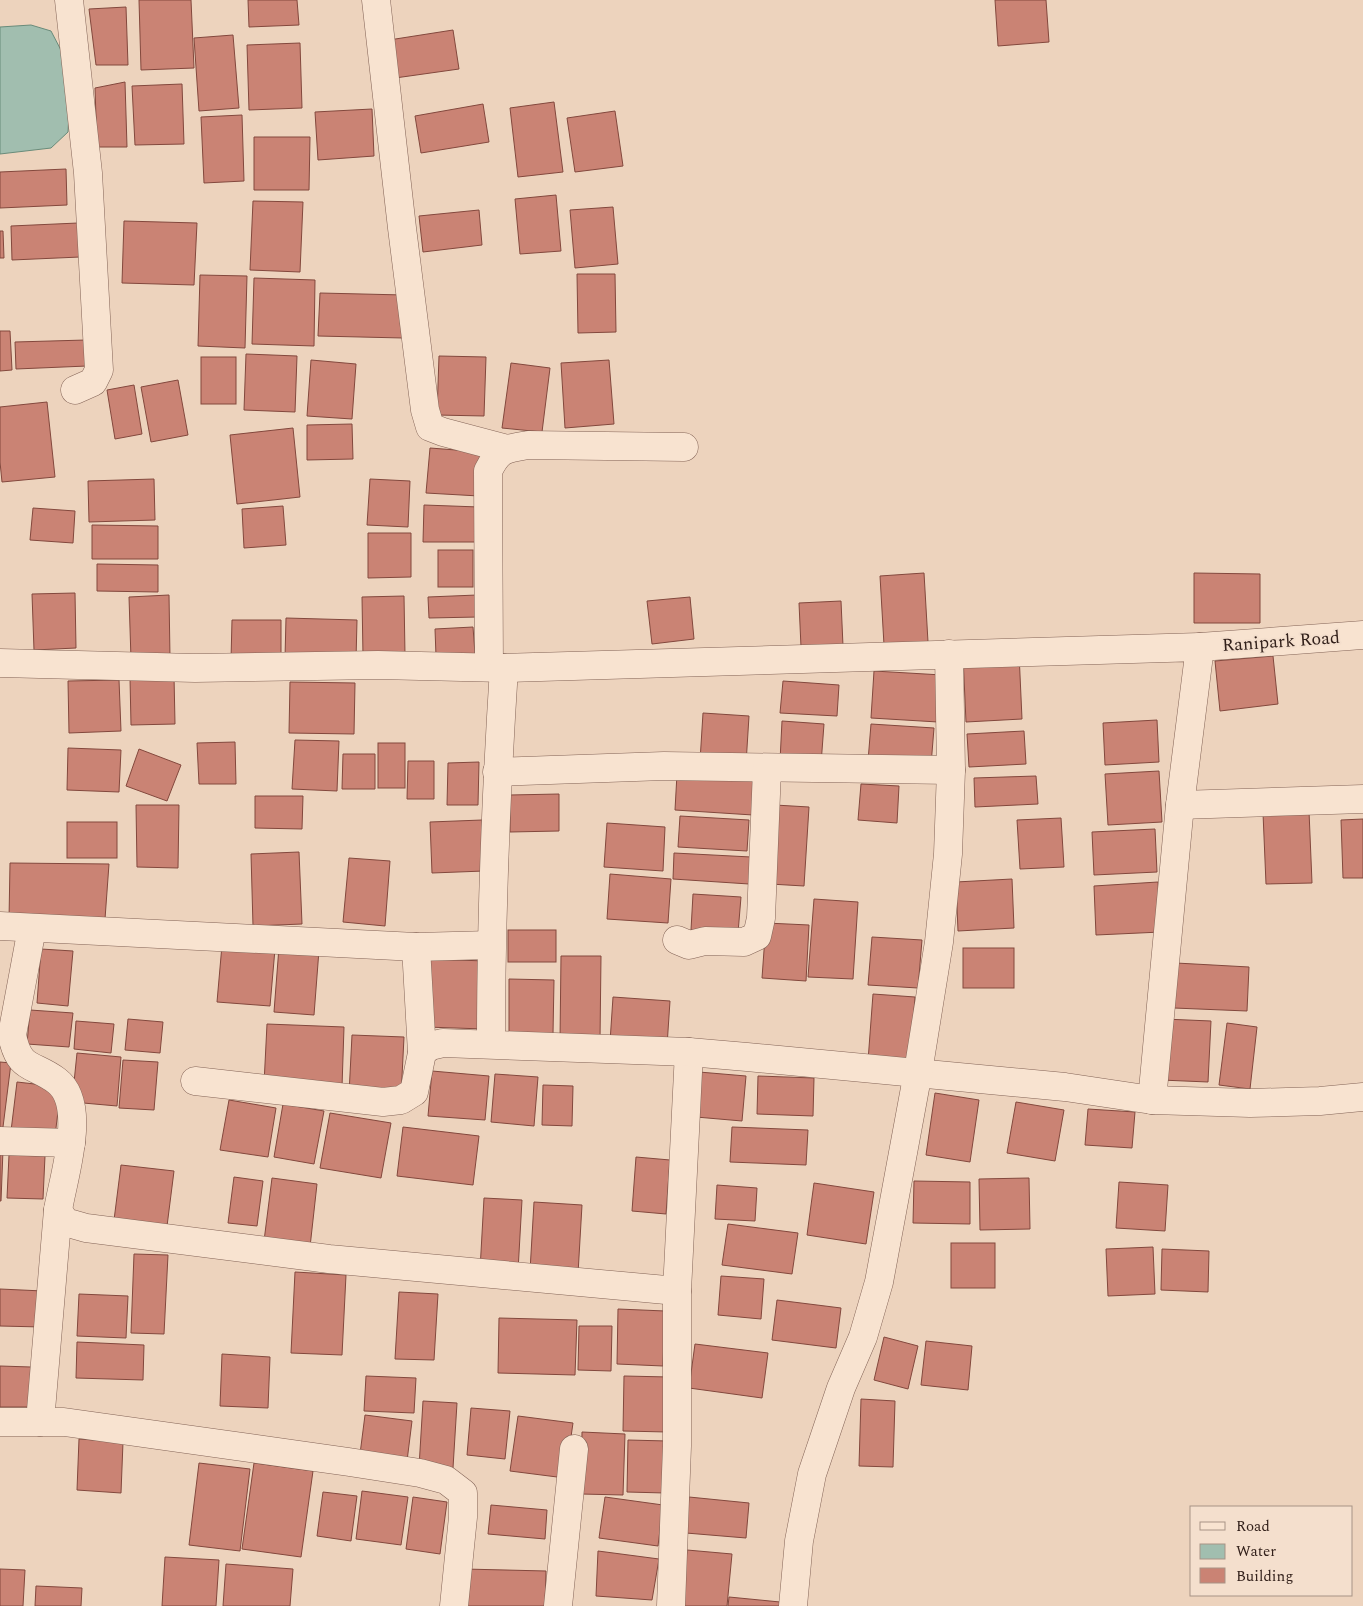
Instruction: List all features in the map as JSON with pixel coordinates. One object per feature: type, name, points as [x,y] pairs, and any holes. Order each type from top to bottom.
[{"type":"street","points":[[69,0],[88,173],[99,370],[93,382],[75,390]]},
{"type":"street","points":[[376,0],[425,410],[430,427],[507,448],[528,445],[684,447]]},
{"type":"street","points":[[491,1044],[491,945],[497,772],[496,667],[488,472],[495,458],[507,448]]},
{"type":"street","name":"Ranipark Road","points":[[0,663],[195,668],[378,665],[496,667],[1200,648],[1363,635]]},
{"type":"street","points":[[1152,1100],[1180,805],[1200,648]]},
{"type":"street","points":[[793,1606],[799,1541],[812,1474],[842,1388],[863,1337],[879,1282],[918,1072],[939,942],[948,854],[951,770],[949,654]]},
{"type":"street","points":[[497,772],[664,766],[767,769],[951,770]]},
{"type":"street","points":[[677,940],[689,945],[704,941],[744,942],[757,936],[761,918],[767,769]]},
{"type":"street","points":[[1180,805],[1363,799]]},
{"type":"street","points":[[0,926],[416,947],[491,945]]},
{"type":"street","points":[[32,928],[12,1035],[15,1052],[26,1064],[58,1082],[67,1094],[73,1113],[71,1143],[58,1210],[40,1422]]},
{"type":"street","points":[[195,1081],[383,1102],[402,1100],[414,1092],[422,1053],[416,947]]},
{"type":"street","points":[[422,1053],[430,1046],[443,1043],[689,1052],[1065,1087],[1152,1100],[1260,1102],[1320,1101],[1363,1097]]},
{"type":"street","points":[[671,1606],[677,1446],[677,1291],[689,1052]]},
{"type":"street","points":[[0,1141],[71,1143]]},
{"type":"street","points":[[58,1210],[65,1222],[86,1228],[329,1259],[677,1291]]},
{"type":"street","points":[[0,1422],[64,1422],[349,1462],[420,1473],[446,1480],[463,1493],[463,1517],[454,1606]]},
{"type":"street","points":[[558,1606],[574,1449]]},
{"type":"water","points":[[31,25],[51,31],[63,54],[70,94],[68,132],[51,148],[0,154],[0,27]]},
{"type":"building","points":[[139,0],[191,0],[194,68],[141,70]]},
{"type":"building","points":[[248,0],[297,0],[299,25],[249,27]]},
{"type":"building","points":[[995,0],[1046,0],[1049,42],[998,46]]},
{"type":"building","points":[[126,7],[128,65],[96,65],[89,9]]},
{"type":"building","points":[[453,30],[459,69],[395,78],[389,40]]},
{"type":"building","points":[[233,35],[239,108],[199,111],[194,38]]},
{"type":"building","points":[[300,43],[302,108],[249,110],[247,45]]},
{"type":"building","points":[[125,82],[127,147],[97,147],[95,88]]},
{"type":"building","points":[[182,84],[184,144],[135,145],[132,86]]},
{"type":"building","points":[[554,102],[563,172],[518,177],[510,108]]},
{"type":"building","points":[[483,104],[489,142],[421,153],[415,116]]},
{"type":"building","points":[[372,109],[374,156],[318,160],[315,112]]},
{"type":"building","points":[[615,111],[623,166],[575,172],[567,118]]},
{"type":"building","points":[[242,115],[244,181],[204,183],[201,117]]},
{"type":"building","points":[[254,137],[310,137],[309,190],[254,190]]},
{"type":"building","points":[[66,169],[67,205],[0,208],[0,172]]},
{"type":"building","points":[[556,195],[561,251],[520,254],[515,199]]},
{"type":"building","points":[[253,201],[303,202],[300,272],[250,270]]},
{"type":"building","points":[[613,207],[618,264],[575,268],[570,210]]},
{"type":"building","points":[[479,210],[482,245],[423,252],[419,216]]},
{"type":"building","points":[[124,221],[197,223],[194,285],[122,283]]},
{"type":"building","points":[[78,223],[80,257],[12,260],[11,226]]},
{"type":"building","points":[[0,231],[3,231],[4,258],[0,258]]},
{"type":"building","points":[[577,274],[615,274],[616,332],[578,333]]},
{"type":"building","points":[[200,275],[247,276],[245,348],[198,346]]},
{"type":"building","points":[[254,278],[315,280],[314,346],[252,344]]},
{"type":"building","points":[[320,293],[404,295],[403,338],[318,336]]},
{"type":"building","points":[[0,331],[10,331],[12,370],[0,371]]},
{"type":"building","points":[[86,340],[87,366],[16,369],[15,342]]},
{"type":"building","points":[[246,354],[297,356],[295,412],[244,410]]},
{"type":"building","points":[[439,356],[486,357],[484,416],[437,415]]},
{"type":"building","points":[[201,357],[236,357],[236,404],[201,404]]},
{"type":"building","points":[[311,360],[356,364],[352,419],[307,416]]},
{"type":"building","points":[[609,360],[614,424],[565,428],[561,363]]},
{"type":"building","points":[[511,363],[550,368],[542,432],[502,428]]},
{"type":"building","points":[[178,380],[188,435],[151,442],[141,387]]},
{"type":"building","points":[[134,385],[142,434],[115,439],[107,390]]},
{"type":"building","points":[[47,402],[55,477],[2,482],[0,407]]},
{"type":"building","points":[[352,424],[353,459],[307,460],[307,425]]},
{"type":"building","points":[[293,428],[300,497],[237,504],[230,435]]},
{"type":"building","points":[[430,448],[482,452],[479,496],[426,493]]},
{"type":"building","points":[[154,479],[155,520],[89,522],[88,481]]},
{"type":"building","points":[[370,479],[410,481],[408,527],[367,525]]},
{"type":"building","points":[[424,505],[479,507],[478,542],[423,542]]},
{"type":"building","points":[[283,506],[286,545],[244,548],[242,509]]},
{"type":"building","points":[[33,508],[75,511],[73,543],[30,540]]},
{"type":"building","points":[[92,525],[158,526],[158,559],[92,559]]},
{"type":"building","points":[[368,533],[411,533],[411,577],[368,578]]},
{"type":"building","points":[[438,550],[473,550],[473,587],[438,587]]},
{"type":"building","points":[[97,564],[158,565],[158,592],[97,591]]},
{"type":"building","points":[[924,573],[928,642],[884,645],[880,576]]},
{"type":"building","points":[[1194,573],[1260,574],[1260,623],[1194,623]]},
{"type":"building","points":[[75,593],[76,648],[34,650],[32,594]]},
{"type":"building","points":[[169,595],[170,658],[131,659],[129,597]]},
{"type":"building","points":[[477,595],[478,617],[429,618],[428,597]]},
{"type":"building","points":[[404,596],[405,655],[363,656],[362,597]]},
{"type":"building","points":[[690,597],[694,639],[652,644],[647,601]]},
{"type":"building","points":[[841,601],[843,646],[801,647],[799,603]]},
{"type":"building","points":[[286,618],[357,620],[356,660],[285,658]]},
{"type":"building","points":[[232,620],[281,620],[281,661],[231,660]]},
{"type":"building","points":[[473,627],[475,654],[436,656],[435,629]]},
{"type":"building","points":[[1019,653],[1022,719],[966,722],[963,656]]},
{"type":"building","points":[[1273,656],[1278,704],[1220,711],[1215,661]]},
{"type":"building","points":[[874,671],[942,675],[938,722],[871,718]]},
{"type":"building","points":[[174,676],[175,724],[131,725],[130,678]]},
{"type":"building","points":[[119,680],[121,731],[69,733],[68,681]]},
{"type":"building","points":[[783,681],[839,685],[837,716],[780,713]]},
{"type":"building","points":[[290,682],[355,683],[354,734],[289,733]]},
{"type":"building","points":[[703,713],[749,716],[746,764],[700,761]]},
{"type":"building","points":[[1157,720],[1159,762],[1105,765],[1103,723]]},
{"type":"building","points":[[782,721],[824,724],[821,764],[780,761]]},
{"type":"building","points":[[871,724],[934,728],[931,765],[868,761]]},
{"type":"building","points":[[1024,731],[1026,764],[969,767],[967,734]]},
{"type":"building","points":[[295,740],[339,741],[337,791],[292,789]]},
{"type":"building","points":[[235,742],[236,784],[199,784],[197,743]]},
{"type":"building","points":[[378,743],[405,743],[405,788],[378,788]]},
{"type":"building","points":[[68,748],[121,750],[119,792],[67,790]]},
{"type":"building","points":[[139,749],[181,765],[167,801],[126,786]]},
{"type":"building","points":[[343,754],[375,754],[375,789],[342,789]]},
{"type":"building","points":[[408,761],[434,761],[434,799],[407,799]]},
{"type":"building","points":[[479,762],[478,805],[447,805],[448,763]]},
{"type":"building","points":[[1159,771],[1162,822],[1108,825],[1105,774]]},
{"type":"building","points":[[677,774],[755,779],[753,815],[675,810]]},
{"type":"building","points":[[1036,776],[1038,804],[975,807],[974,778]]},
{"type":"building","points":[[861,784],[899,786],[897,823],[858,820]]},
{"type":"building","points":[[559,794],[559,831],[510,832],[510,795]]},
{"type":"building","points":[[255,796],[303,796],[302,829],[255,828]]},
{"type":"building","points":[[136,805],[179,805],[178,868],[137,867]]},
{"type":"building","points":[[775,805],[809,807],[804,886],[770,884]]},
{"type":"building","points":[[1309,811],[1312,883],[1266,884],[1263,813]]},
{"type":"building","points":[[680,816],[749,820],[747,851],[678,847]]},
{"type":"building","points":[[1061,818],[1064,867],[1020,869],[1017,820]]},
{"type":"building","points":[[1363,819],[1363,878],[1343,878],[1341,820]]},
{"type":"building","points":[[482,820],[484,871],[432,873],[430,822]]},
{"type":"building","points":[[67,822],[117,822],[117,858],[67,858]]},
{"type":"building","points":[[607,823],[665,827],[663,871],[604,867]]},
{"type":"building","points":[[1155,829],[1157,872],[1094,875],[1092,832]]},
{"type":"building","points":[[299,852],[302,924],[253,926],[251,854]]},
{"type":"building","points":[[674,853],[751,857],[749,884],[673,879]]},
{"type":"building","points":[[349,858],[390,861],[385,926],[343,922]]},
{"type":"building","points":[[10,863],[109,864],[105,919],[9,920]]},
{"type":"building","points":[[610,874],[671,879],[668,923],[607,919]]},
{"type":"building","points":[[1012,879],[1014,928],[958,931],[956,882]]},
{"type":"building","points":[[1158,882],[1161,932],[1096,935],[1094,886]]},
{"type":"building","points":[[693,894],[741,897],[738,933],[691,930]]},
{"type":"building","points":[[814,899],[858,902],[853,979],[808,977]]},
{"type":"building","points":[[766,923],[809,925],[806,981],[762,978]]},
{"type":"building","points":[[508,930],[556,930],[556,962],[508,962]]},
{"type":"building","points":[[872,937],[922,940],[918,988],[868,985]]},
{"type":"building","points":[[222,945],[275,949],[270,1006],[217,1002]]},
{"type":"building","points":[[279,947],[319,950],[314,1015],[274,1012]]},
{"type":"building","points":[[963,948],[1014,948],[1014,988],[963,988]]},
{"type":"building","points":[[41,949],[73,951],[68,1006],[37,1003]]},
{"type":"building","points":[[561,956],[601,956],[600,1041],[560,1041]]},
{"type":"building","points":[[428,959],[486,961],[484,1029],[426,1027]]},
{"type":"building","points":[[1176,963],[1249,967],[1247,1011],[1174,1008]]},
{"type":"building","points":[[509,979],[554,980],[553,1034],[509,1034]]},
{"type":"building","points":[[873,994],[915,997],[910,1064],[868,1061]]},
{"type":"building","points":[[613,997],[670,1001],[667,1046],[610,1042]]},
{"type":"building","points":[[30,1010],[73,1013],[69,1047],[27,1044]]},
{"type":"building","points":[[128,1019],[163,1022],[160,1053],[125,1050]]},
{"type":"building","points":[[1164,1019],[1211,1021],[1208,1082],[1161,1080]]},
{"type":"building","points":[[76,1021],[114,1024],[111,1053],[74,1049]]},
{"type":"building","points":[[1227,1023],[1257,1027],[1250,1089],[1219,1085]]},
{"type":"building","points":[[267,1024],[344,1027],[342,1087],[264,1084]]},
{"type":"building","points":[[352,1035],[404,1037],[401,1096],[349,1094]]},
{"type":"building","points":[[77,1053],[121,1057],[117,1106],[72,1102]]},
{"type":"building","points":[[123,1060],[158,1062],[154,1110],[119,1108]]},
{"type":"building","points":[[0,1062],[11,1063],[2,1135],[0,1135]]},
{"type":"building","points":[[432,1071],[489,1076],[485,1120],[428,1116]]},
{"type":"building","points":[[699,1072],[746,1076],[742,1121],[696,1117]]},
{"type":"building","points":[[495,1074],[538,1077],[534,1126],[491,1122]]},
{"type":"building","points":[[758,1076],[814,1078],[813,1116],[757,1114]]},
{"type":"building","points":[[17,1082],[61,1087],[55,1136],[11,1131]]},
{"type":"building","points":[[543,1085],[573,1086],[572,1126],[542,1125]]},
{"type":"building","points":[[935,1093],[979,1100],[970,1162],[926,1155]]},
{"type":"building","points":[[229,1100],[276,1108],[268,1157],[220,1150]]},
{"type":"building","points":[[1016,1102],[1064,1110],[1055,1161],[1007,1153]]},
{"type":"building","points":[[283,1104],[324,1111],[314,1164],[274,1157]]},
{"type":"building","points":[[1088,1109],[1135,1112],[1132,1148],[1085,1145]]},
{"type":"building","points":[[330,1113],[391,1123],[381,1178],[320,1168]]},
{"type":"building","points":[[403,1127],[479,1136],[473,1185],[397,1176]]},
{"type":"building","points":[[732,1127],[808,1130],[806,1165],[730,1162]]},
{"type":"building","points":[[0,1150],[3,1150],[1,1201],[0,1201]]},
{"type":"building","points":[[9,1155],[45,1156],[43,1199],[7,1198]]},
{"type":"building","points":[[636,1157],[670,1160],[666,1214],[632,1211]]},
{"type":"building","points":[[121,1165],[174,1171],[166,1234],[113,1228]]},
{"type":"building","points":[[234,1177],[263,1181],[257,1226],[228,1223]]},
{"type":"building","points":[[272,1178],[317,1184],[310,1247],[264,1241]]},
{"type":"building","points":[[1029,1178],[1030,1229],[980,1230],[979,1179]]},
{"type":"building","points":[[914,1181],[970,1182],[970,1224],[913,1223]]},
{"type":"building","points":[[1119,1182],[1168,1185],[1165,1231],[1116,1228]]},
{"type":"building","points":[[814,1183],[874,1192],[866,1244],[807,1235]]},
{"type":"building","points":[[717,1185],[757,1188],[755,1221],[715,1219]]},
{"type":"building","points":[[484,1198],[522,1200],[518,1271],[480,1270]]},
{"type":"building","points":[[534,1202],[582,1205],[578,1274],[530,1271]]},
{"type":"building","points":[[728,1224],[798,1233],[792,1274],[722,1265]]},
{"type":"building","points":[[951,1243],[995,1243],[995,1288],[951,1288]]},
{"type":"building","points":[[1153,1247],[1155,1294],[1108,1296],[1106,1249]]},
{"type":"building","points":[[1162,1249],[1209,1251],[1208,1292],[1161,1290]]},
{"type":"building","points":[[134,1254],[168,1255],[164,1334],[131,1333]]},
{"type":"building","points":[[295,1272],[346,1275],[342,1355],[291,1353]]},
{"type":"building","points":[[721,1276],[764,1279],[761,1319],[718,1315]]},
{"type":"building","points":[[0,1289],[43,1291],[42,1327],[0,1326]]},
{"type":"building","points":[[399,1292],[438,1294],[434,1360],[395,1359]]},
{"type":"building","points":[[79,1294],[128,1296],[126,1338],[77,1336]]},
{"type":"building","points":[[777,1300],[841,1308],[836,1348],[772,1340]]},
{"type":"building","points":[[618,1309],[665,1311],[663,1366],[617,1364]]},
{"type":"building","points":[[499,1318],[577,1320],[575,1375],[498,1373]]},
{"type":"building","points":[[579,1326],[612,1326],[611,1371],[578,1370]]},
{"type":"building","points":[[884,1337],[918,1346],[908,1389],[874,1380]]},
{"type":"building","points":[[926,1341],[972,1346],[968,1390],[921,1385]]},
{"type":"building","points":[[77,1342],[144,1345],[143,1380],[76,1378]]},
{"type":"building","points":[[695,1344],[768,1353],[762,1398],[689,1388]]},
{"type":"building","points":[[222,1354],[270,1357],[268,1408],[220,1406]]},
{"type":"building","points":[[0,1366],[31,1367],[30,1407],[0,1407]]},
{"type":"building","points":[[366,1376],[416,1378],[414,1413],[364,1411]]},
{"type":"building","points":[[624,1376],[669,1377],[667,1432],[623,1431]]},
{"type":"building","points":[[861,1399],[895,1401],[893,1467],[859,1466]]},
{"type":"building","points":[[423,1401],[457,1403],[453,1468],[419,1467]]},
{"type":"building","points":[[471,1408],[510,1411],[505,1459],[467,1455]]},
{"type":"building","points":[[365,1415],[412,1421],[407,1461],[360,1454]]},
{"type":"building","points":[[518,1416],[573,1423],[565,1478],[510,1471]]},
{"type":"building","points":[[582,1432],[625,1434],[623,1495],[581,1494]]},
{"type":"building","points":[[79,1439],[123,1442],[121,1493],[77,1490]]},
{"type":"building","points":[[628,1440],[667,1441],[665,1493],[627,1492]]},
{"type":"building","points":[[199,1463],[250,1469],[240,1551],[189,1545]]},
{"type":"building","points":[[254,1463],[313,1471],[301,1557],[242,1549]]},
{"type":"building","points":[[362,1491],[408,1497],[401,1545],[356,1539]]},
{"type":"building","points":[[323,1492],[357,1496],[351,1541],[317,1536]]},
{"type":"building","points":[[413,1497],[447,1502],[440,1554],[406,1549]]},
{"type":"building","points":[[605,1497],[663,1505],[658,1546],[599,1538]]},
{"type":"building","points":[[689,1497],[749,1503],[746,1538],[686,1533]]},
{"type":"building","points":[[491,1505],[547,1510],[545,1539],[488,1534]]},
{"type":"building","points":[[687,1550],[732,1554],[727,1606],[682,1606]]},
{"type":"building","points":[[598,1551],[659,1559],[652,1600],[596,1596]]},
{"type":"building","points":[[165,1557],[219,1560],[216,1606],[162,1606]]},
{"type":"building","points":[[226,1564],[293,1569],[290,1606],[223,1606]]},
{"type":"building","points":[[0,1569],[25,1570],[23,1606],[0,1606]]},
{"type":"building","points":[[464,1569],[546,1571],[545,1606],[463,1606]]},
{"type":"building","points":[[36,1586],[82,1588],[81,1606],[35,1606]]},
{"type":"building","points":[[729,1597],[780,1602],[780,1606],[728,1606]]}]
